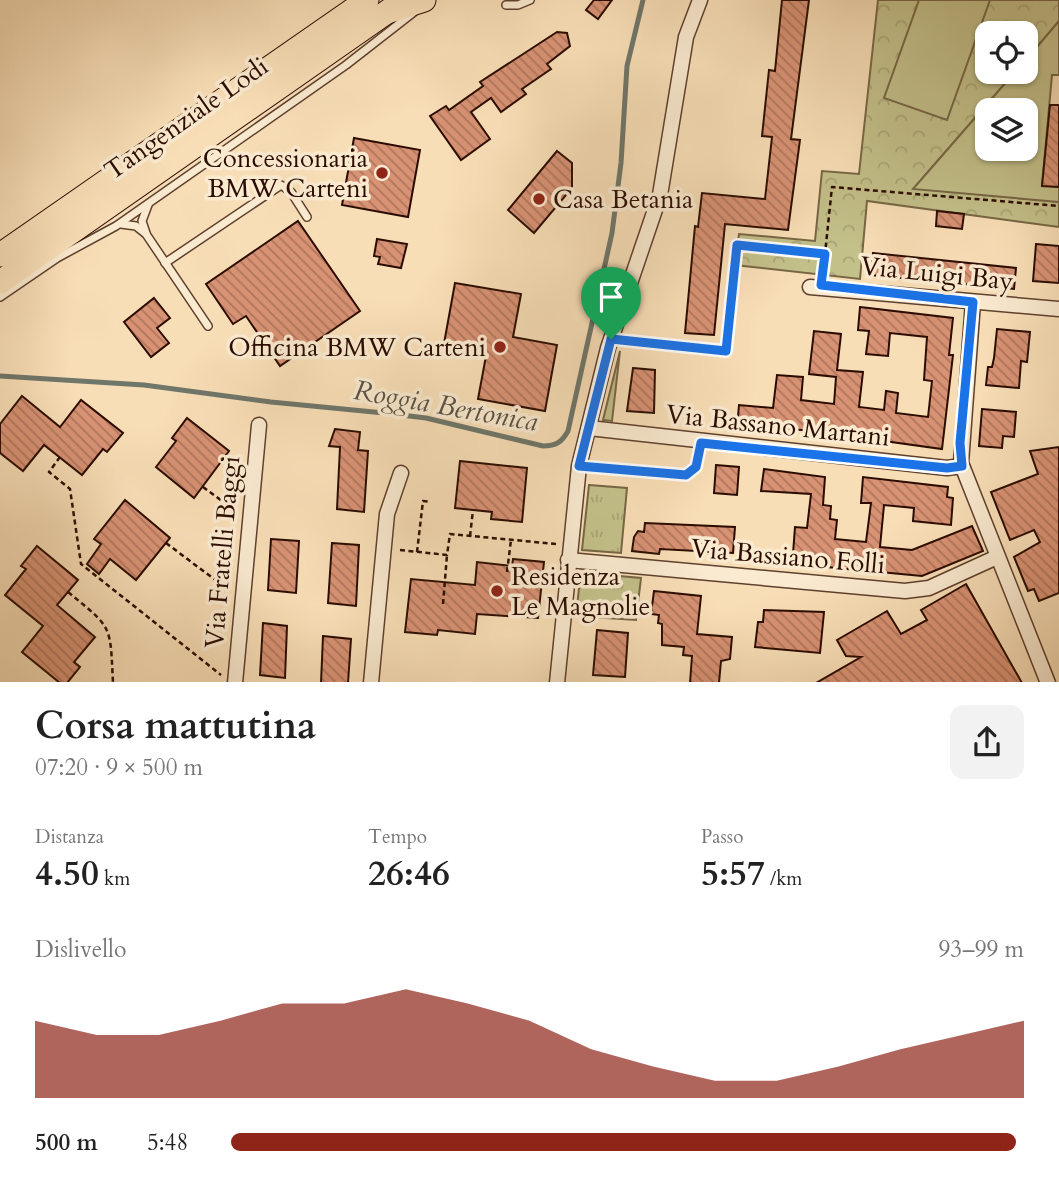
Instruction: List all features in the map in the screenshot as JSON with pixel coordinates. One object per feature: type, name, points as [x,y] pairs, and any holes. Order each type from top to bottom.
[{"type":"highway","points":[[0,255],[367,0]]},
{"type":"highway","name":"Tangenziale Lodi","points":[[9,276],[395,6],[424,0]]},
{"type":"highway","points":[[0,297],[9,276]]},
{"type":"street","points":[[557,682],[579,466],[611,339],[660,195],[685,37],[700,0]]},
{"type":"street","name":"Via Luigi Bay","points":[[816,286],[1059,309]]},
{"type":"street","points":[[973,302],[960,443],[962,466],[1048,682]]},
{"type":"street","name":"Via Fratelli Baggi","points":[[235,680],[259,425]]},
{"type":"street","name":"Via Bassano Martani","points":[[589,428],[701,443],[933,466],[962,466]]},
{"type":"street","points":[[371,682],[389,503],[401,473]]},
{"type":"street","name":"Via Bassiano Folli","points":[[568,560],[905,591],[929,588],[997,557]]},
{"type":"lane","points":[[0,297],[57,258],[116,226],[355,58],[430,0]]},
{"type":"lane","points":[[506,5],[518,5],[530,0]]},
{"type":"lane","points":[[355,58],[395,6]]},
{"type":"lane","points":[[165,263],[281,185],[291,192],[307,217]]},
{"type":"lane","points":[[149,203],[142,221],[146,234],[208,326]]},
{"type":"lane","points":[[116,226],[130,224],[146,234]]},
{"type":"lane","points":[[9,276],[57,258]]},
{"type":"lane","points":[[579,466],[686,475],[696,467],[701,443]]},
{"type":"path","points":[[816,286],[825,254],[832,187],[1059,206]]},
{"type":"path","points":[[611,339],[726,351],[737,245],[825,254]]},
{"type":"path","points":[[60,457],[48,472],[70,489],[81,564],[215,673],[235,680]]},
{"type":"path","points":[[203,487],[231,510],[250,513]]},
{"type":"path","points":[[417,552],[423,500],[431,502]]},
{"type":"path","points":[[470,536],[473,510]]},
{"type":"path","points":[[443,604],[450,534],[570,545]]},
{"type":"path","points":[[507,572],[511,540]]},
{"type":"path","points":[[166,543],[226,590],[243,593]]},
{"type":"path","points":[[384,549],[447,555]]},
{"type":"path","points":[[68,592],[107,626],[111,638],[113,682]]},
{"type":"green space","points":[[878,0],[1059,0],[1059,21],[1038,46],[1038,21],[975,21],[975,84],[1005,84],[992,98],[975,98],[975,118],[914,188],[1059,202],[1059,227],[867,201],[860,279],[735,265],[739,234],[815,241],[822,171],[859,174]]},
{"type":"green space","points":[[919,0],[990,0],[982,21],[975,21],[975,42],[947,120],[884,98]]},
{"type":"green space","points":[[1059,21],[1059,75],[1052,75],[1042,185],[1059,187],[1059,202],[913,189],[975,118],[975,161],[1038,161],[1038,98],[992,98],[1005,84],[1038,84],[1038,46]]},
{"type":"green space","points":[[620,351],[612,421],[603,420]]},
{"type":"green space","points":[[589,485],[627,488],[621,553],[582,550]]},
{"type":"green space","points":[[586,573],[641,578],[636,620],[576,616],[580,579]]},
{"type":"building","points":[[594,0],[612,0],[598,19],[586,10]]},
{"type":"building","points":[[782,0],[809,0],[791,139],[800,140],[788,230],[725,224],[714,335],[685,333],[695,226],[698,227],[702,193],[765,199],[772,137],[762,136],[769,70],[775,71]]},
{"type":"building","points":[[557,32],[567,33],[570,46],[547,64],[551,69],[522,89],[526,94],[501,112],[491,98],[471,112],[490,139],[461,160],[430,116],[446,106],[449,110],[483,86],[480,82]]},
{"type":"building","points":[[1050,105],[1059,105],[1059,187],[1042,186]]},
{"type":"building","name":"Concessionaria BMW Carteni","points":[[354,138],[420,150],[408,217],[342,205]]},
{"type":"building","name":"Casa Betania","points":[[557,151],[572,163],[572,188],[534,233],[508,210]]},
{"type":"building","points":[[937,211],[964,214],[962,229],[936,226]]},
{"type":"building","points":[[298,221],[360,311],[280,366],[246,316],[233,324],[206,284]]},
{"type":"building","points":[[377,239],[407,244],[401,268],[378,264],[380,257],[374,256]]},
{"type":"building","points":[[1036,244],[1059,246],[1059,283],[1033,281]]},
{"type":"building","points":[[873,253],[1016,268],[1014,289],[871,275]]},
{"type":"building","name":"Officina BMW Carteni","points":[[455,283],[521,294],[513,337],[557,345],[545,411],[478,399],[486,356],[443,349]]},
{"type":"building","points":[[154,298],[170,318],[157,328],[169,343],[151,357],[124,322]]},
{"type":"building","points":[[860,307],[953,318],[949,355],[953,355],[942,449],[812,431],[760,426],[759,430],[737,428],[739,405],[773,408],[777,375],[803,377],[801,400],[834,404],[836,377],[809,374],[814,331],[841,334],[837,370],[863,372],[859,407],[884,410],[886,391],[898,393],[896,413],[928,417],[932,381],[924,380],[927,337],[890,333],[888,356],[866,354],[869,331],[858,330]]},
{"type":"building","points":[[997,329],[1030,332],[1027,362],[1021,361],[1019,388],[986,385],[988,367],[992,367],[994,358]]},
{"type":"building","points":[[633,368],[655,370],[654,413],[627,411]]},
{"type":"building","points":[[22,396],[60,427],[81,400],[123,433],[107,452],[103,449],[82,475],[44,445],[23,471],[0,453],[0,424]]},
{"type":"building","points":[[982,409],[1016,412],[1014,437],[1003,436],[1002,448],[979,446]]},
{"type":"building","points":[[187,418],[229,451],[194,498],[156,467],[176,441],[172,438]]},
{"type":"building","points":[[335,429],[360,432],[358,450],[368,451],[364,512],[337,509],[340,447],[329,446]]},
{"type":"building","points":[[1059,447],[1059,593],[1039,601],[1034,589],[1028,591],[1014,557],[1040,542],[1034,530],[1010,540],[991,492],[1038,474],[1030,451]]},
{"type":"building","name":"Residenza Le Magnolie","points":[[460,461],[527,468],[522,522],[491,519],[492,512],[455,508]]},
{"type":"building","points":[[716,465],[739,467],[737,495],[714,493]]},
{"type":"building","points":[[764,469],[825,477],[823,505],[831,506],[830,519],[837,520],[835,539],[866,542],[871,503],[861,503],[863,477],[948,487],[947,497],[953,498],[951,525],[913,521],[914,508],[884,505],[880,547],[912,550],[972,526],[983,551],[922,576],[827,567],[828,557],[793,554],[795,527],[807,528],[811,494],[761,491]]},
{"type":"building","points":[[125,500],[170,538],[136,580],[110,559],[99,574],[87,564],[101,544],[94,539]]},
{"type":"building","points":[[645,523],[735,527],[733,553],[660,549],[659,554],[632,551],[634,537],[638,531],[644,532]]},
{"type":"building","points":[[271,539],[299,541],[296,593],[268,590]]},
{"type":"building","points":[[332,543],[359,545],[356,606],[328,603]]},
{"type":"building","points":[[37,546],[78,580],[57,605],[95,637],[74,662],[80,667],[68,682],[59,682],[22,652],[43,626],[5,595],[26,569],[21,566]]},
{"type":"building","name":"Residenza Le Magnolie","points":[[513,559],[544,562],[538,618],[477,614],[475,634],[438,630],[437,635],[405,632],[411,579],[475,585],[477,562],[512,566]]},
{"type":"building","points":[[966,584],[1021,682],[818,682],[861,657],[846,656],[837,640],[887,611],[901,634],[927,620],[921,610]]},
{"type":"building","points":[[654,591],[701,596],[697,634],[732,637],[730,659],[721,661],[719,682],[690,682],[692,656],[683,655],[684,647],[662,645],[659,615],[651,614]]},
{"type":"building","points":[[764,610],[824,612],[820,653],[755,647],[758,622],[763,622]]},
{"type":"building","points":[[263,623],[287,626],[285,678],[260,675]]},
{"type":"building","points":[[597,630],[628,633],[625,677],[593,675]]},
{"type":"building","points":[[323,636],[351,639],[348,682],[321,682]]},
{"type":"waterway","name":"Roggia Bertonica","points":[[0,376],[144,385],[271,402],[426,418],[543,446],[558,443],[568,431],[612,233],[621,163],[627,66],[643,0]]},
{"type":"place","name":"Concessionaria BMW Carteni","points":[[382,173]]},
{"type":"place","name":"Casa Betania","points":[[539,199]]},
{"type":"place","name":"Officina BMW Carteni","points":[[500,347]]},
{"type":"place","name":"Residenza Le Magnolie","points":[[497,591]]},
{"type":"route","points":[[737,245],[825,254],[821,285],[973,302],[960,443],[962,466],[947,468],[701,443],[696,467],[686,475],[579,466],[611,339],[726,351],[737,245]]}]
